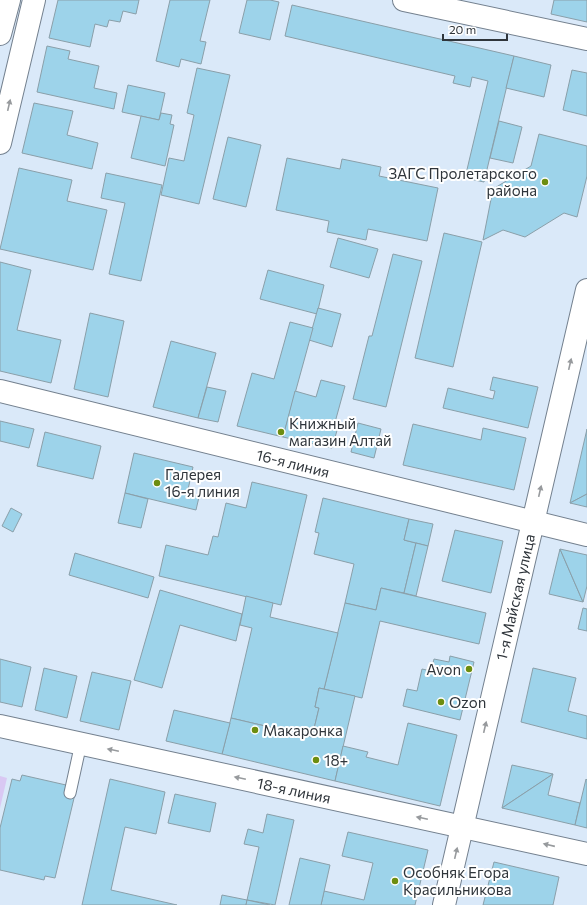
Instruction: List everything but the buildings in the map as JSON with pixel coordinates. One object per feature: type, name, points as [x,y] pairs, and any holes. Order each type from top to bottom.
[{"type":"street","points":[[0,34],[9,0]]},
{"type":"street","points":[[0,143],[34,0]]},
{"type":"street","points":[[404,0],[587,39]]},
{"type":"street","name":"1-я Майская улица","points":[[444,905],[532,521],[587,290]]},
{"type":"street","name":"16-я линия","points":[[0,392],[587,535]]},
{"type":"street","name":"18-я линия","points":[[0,726],[587,854]]},
{"type":"lane","points":[[70,792],[81,743]]},
{"type":"shaded area","points":[[0,776],[7,778],[0,808]]},
{"type":"place","name":"ЗАГС Пролетарского района","points":[[545,182]]},
{"type":"place","name":"Книжный магазин Алтай","points":[[281,432]]},
{"type":"place","name":"Галерея 16-я линия","points":[[157,483]]},
{"type":"place","name":"Avon","points":[[469,669]]},
{"type":"place","name":"Ozon","points":[[441,702]]},
{"type":"place","name":"Макаронка","points":[[255,730]]},
{"type":"place","name":"18+","points":[[316,760]]},
{"type":"place","name":"Особняк Егора Красильникова","points":[[395,881]]}]
